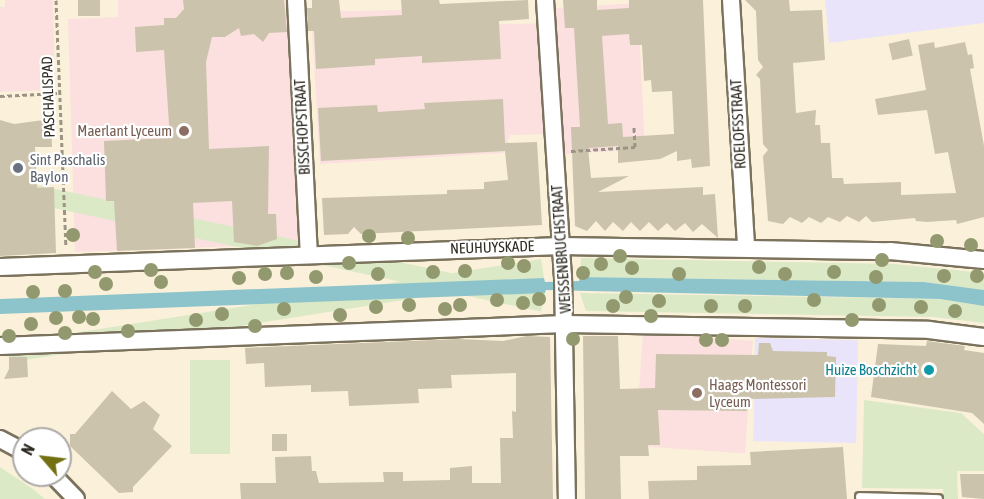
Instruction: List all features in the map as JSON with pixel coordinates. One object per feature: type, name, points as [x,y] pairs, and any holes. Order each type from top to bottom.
[{"type":"street","name":"BISSCHOPSTRAAT","points":[[296,0],[309,254]]},
{"type":"street","name":"WEISSENBRUCHSTRAAT","points":[[545,0],[564,295],[567,499]]},
{"type":"street","name":"ROELOFSSTRAAT","points":[[731,0],[746,248]]},
{"type":"street","name":"NEUHUYSKADE","points":[[0,267],[561,246],[890,251],[984,260]]},
{"type":"street","points":[[0,346],[565,324],[929,330],[984,337]]},
{"type":"street","points":[[64,487],[76,499]]},
{"type":"lane","points":[[860,497],[938,499]]},
{"type":"path","name":"PASCHALISPAD","points":[[56,0],[67,264]]},
{"type":"path","points":[[0,96],[59,93]]},
{"type":"path","points":[[554,152],[635,147],[634,127]]},
{"type":"shaded area","points":[[5,0],[53,0],[55,90],[0,92],[0,7],[5,7]]},
{"type":"shaded area","name":"Maerlant Lyceum","points":[[118,0],[289,0],[301,244],[75,252],[68,19],[118,17]]},
{"type":"shaded area","points":[[825,0],[984,0],[984,23],[829,43]]},
{"type":"shaded area","points":[[638,3],[645,149],[553,155],[551,134],[510,135],[503,153],[320,164],[311,12],[480,8],[482,25],[543,23],[543,9]]},
{"type":"shaded area","name":"Haags Montessori Lyceum","points":[[643,333],[753,341],[745,453],[635,446]]},
{"type":"shaded area","points":[[755,338],[858,340],[856,443],[753,441]]},
{"type":"green space","points":[[12,180],[545,293],[541,312],[8,198]]},
{"type":"green space","points":[[581,258],[895,264],[984,273],[984,290],[924,282],[580,277]]},
{"type":"green space","points":[[541,259],[544,278],[10,362],[7,344]]},
{"type":"green space","points":[[580,293],[940,299],[984,306],[984,323],[933,317],[586,311]]},
{"type":"green space","points":[[190,360],[230,360],[230,454],[190,454]]},
{"type":"green space","points":[[864,400],[961,413],[984,434],[984,471],[957,471],[958,499],[944,499],[943,489],[862,488]]},
{"type":"green space","points":[[0,467],[12,475],[12,487],[30,487],[45,499],[0,499]]},
{"type":"water","points":[[580,277],[924,282],[984,290],[984,306],[940,299],[546,290],[545,293],[0,314],[0,299],[544,278],[545,282],[579,281]]},
{"type":"building","points":[[78,0],[100,0],[100,16],[78,16]]},
{"type":"building","points":[[183,0],[284,0],[287,32],[269,33],[263,42],[254,34],[241,36],[239,28],[225,37],[212,37],[206,62],[209,149],[269,146],[268,214],[276,214],[277,239],[257,246],[234,242],[232,201],[193,203],[195,248],[117,251],[114,201],[106,201],[104,141],[170,138],[164,50],[136,52],[135,27],[164,25],[164,18],[176,18],[184,9]]},
{"type":"building","points":[[312,0],[339,0],[341,18],[402,15],[401,0],[439,0],[440,4],[528,0],[529,19],[499,21],[501,59],[422,63],[422,56],[375,59],[375,65],[316,69],[314,31],[308,31],[307,8],[312,8]]},
{"type":"building","points":[[563,0],[597,0],[597,10],[629,8],[629,0],[703,0],[710,166],[692,168],[691,159],[677,161],[677,151],[660,159],[618,163],[618,146],[588,148],[591,178],[629,176],[598,192],[703,187],[703,195],[715,194],[718,238],[702,224],[693,232],[685,223],[675,231],[667,223],[658,231],[649,222],[640,231],[631,222],[623,231],[613,222],[605,231],[596,221],[587,231],[575,226],[571,127],[580,127],[574,28],[565,28]],"holes":[[[629,34],[630,45],[642,45],[644,81],[651,80],[652,92],[672,91],[674,134],[623,137],[622,123],[608,124],[602,36]]]},
{"type":"building","points":[[745,0],[789,0],[790,11],[822,10],[825,60],[793,63],[796,113],[816,110],[815,125],[820,125],[821,143],[830,143],[832,178],[843,178],[844,184],[901,182],[901,195],[956,193],[948,152],[935,154],[927,110],[878,115],[875,99],[926,90],[918,45],[934,42],[935,48],[965,42],[968,55],[972,54],[974,68],[970,69],[984,146],[984,217],[957,224],[956,220],[927,222],[916,221],[915,218],[872,222],[866,216],[859,222],[847,216],[840,222],[828,217],[821,223],[809,217],[802,223],[790,217],[783,224],[768,221],[763,156],[768,150],[763,144],[760,79],[756,75],[763,67],[758,60],[756,11]]},
{"type":"building","points":[[909,39],[913,56],[892,60],[889,44]]},
{"type":"building","points":[[503,99],[505,143],[537,142],[542,225],[361,234],[354,227],[348,234],[324,235],[322,198],[447,194],[447,190],[484,189],[484,182],[508,180],[505,151],[321,161],[318,108],[377,105],[378,112],[425,109],[424,103]]},
{"type":"building","points":[[51,119],[52,147],[35,147],[37,188],[54,187],[56,253],[0,256],[0,120],[14,124]]},
{"type":"building","points":[[527,336],[550,337],[553,499],[241,499],[240,483],[276,483],[275,457],[311,456],[312,471],[316,471],[319,483],[384,482],[383,472],[403,472],[403,481],[450,480],[450,468],[472,466],[472,483],[501,483],[500,438],[513,438],[512,411],[516,412],[516,373],[451,375],[452,388],[418,389],[419,403],[349,406],[348,391],[311,392],[311,385],[265,387],[264,363],[246,364],[245,348],[458,339],[503,341]]},
{"type":"building","points":[[583,336],[618,336],[620,389],[655,388],[656,354],[758,355],[759,343],[770,343],[773,351],[827,352],[827,356],[836,357],[835,397],[748,399],[747,411],[658,410],[660,445],[648,445],[649,456],[620,456],[621,499],[585,499]]},
{"type":"building","name":"Huize Boschzicht","points":[[927,341],[965,346],[964,350],[984,353],[984,424],[972,413],[871,397],[878,344],[926,346]]},
{"type":"building","points":[[9,357],[27,357],[28,377],[4,379],[9,369]]},
{"type":"building","points":[[112,391],[131,409],[144,401],[160,415],[153,429],[172,446],[133,487],[133,492],[119,493],[72,448],[72,434],[75,434]]},
{"type":"building","points":[[272,434],[287,434],[287,451],[272,451]]},
{"type":"building","points":[[843,447],[847,499],[649,499],[648,481],[697,480],[697,466],[751,465],[750,452]]},
{"type":"building","points":[[960,474],[984,474],[984,499],[962,497]]},
{"type":"place","name":"Maerlant Lyceum","points":[[184,131]]},
{"type":"place","name":"Sint Paschalis Baylon","points":[[18,168]]},
{"type":"place","name":"Huize Boschzicht","points":[[929,370]]},
{"type":"place","name":"Haags Montessori Lyceum","points":[[697,393]]}]
